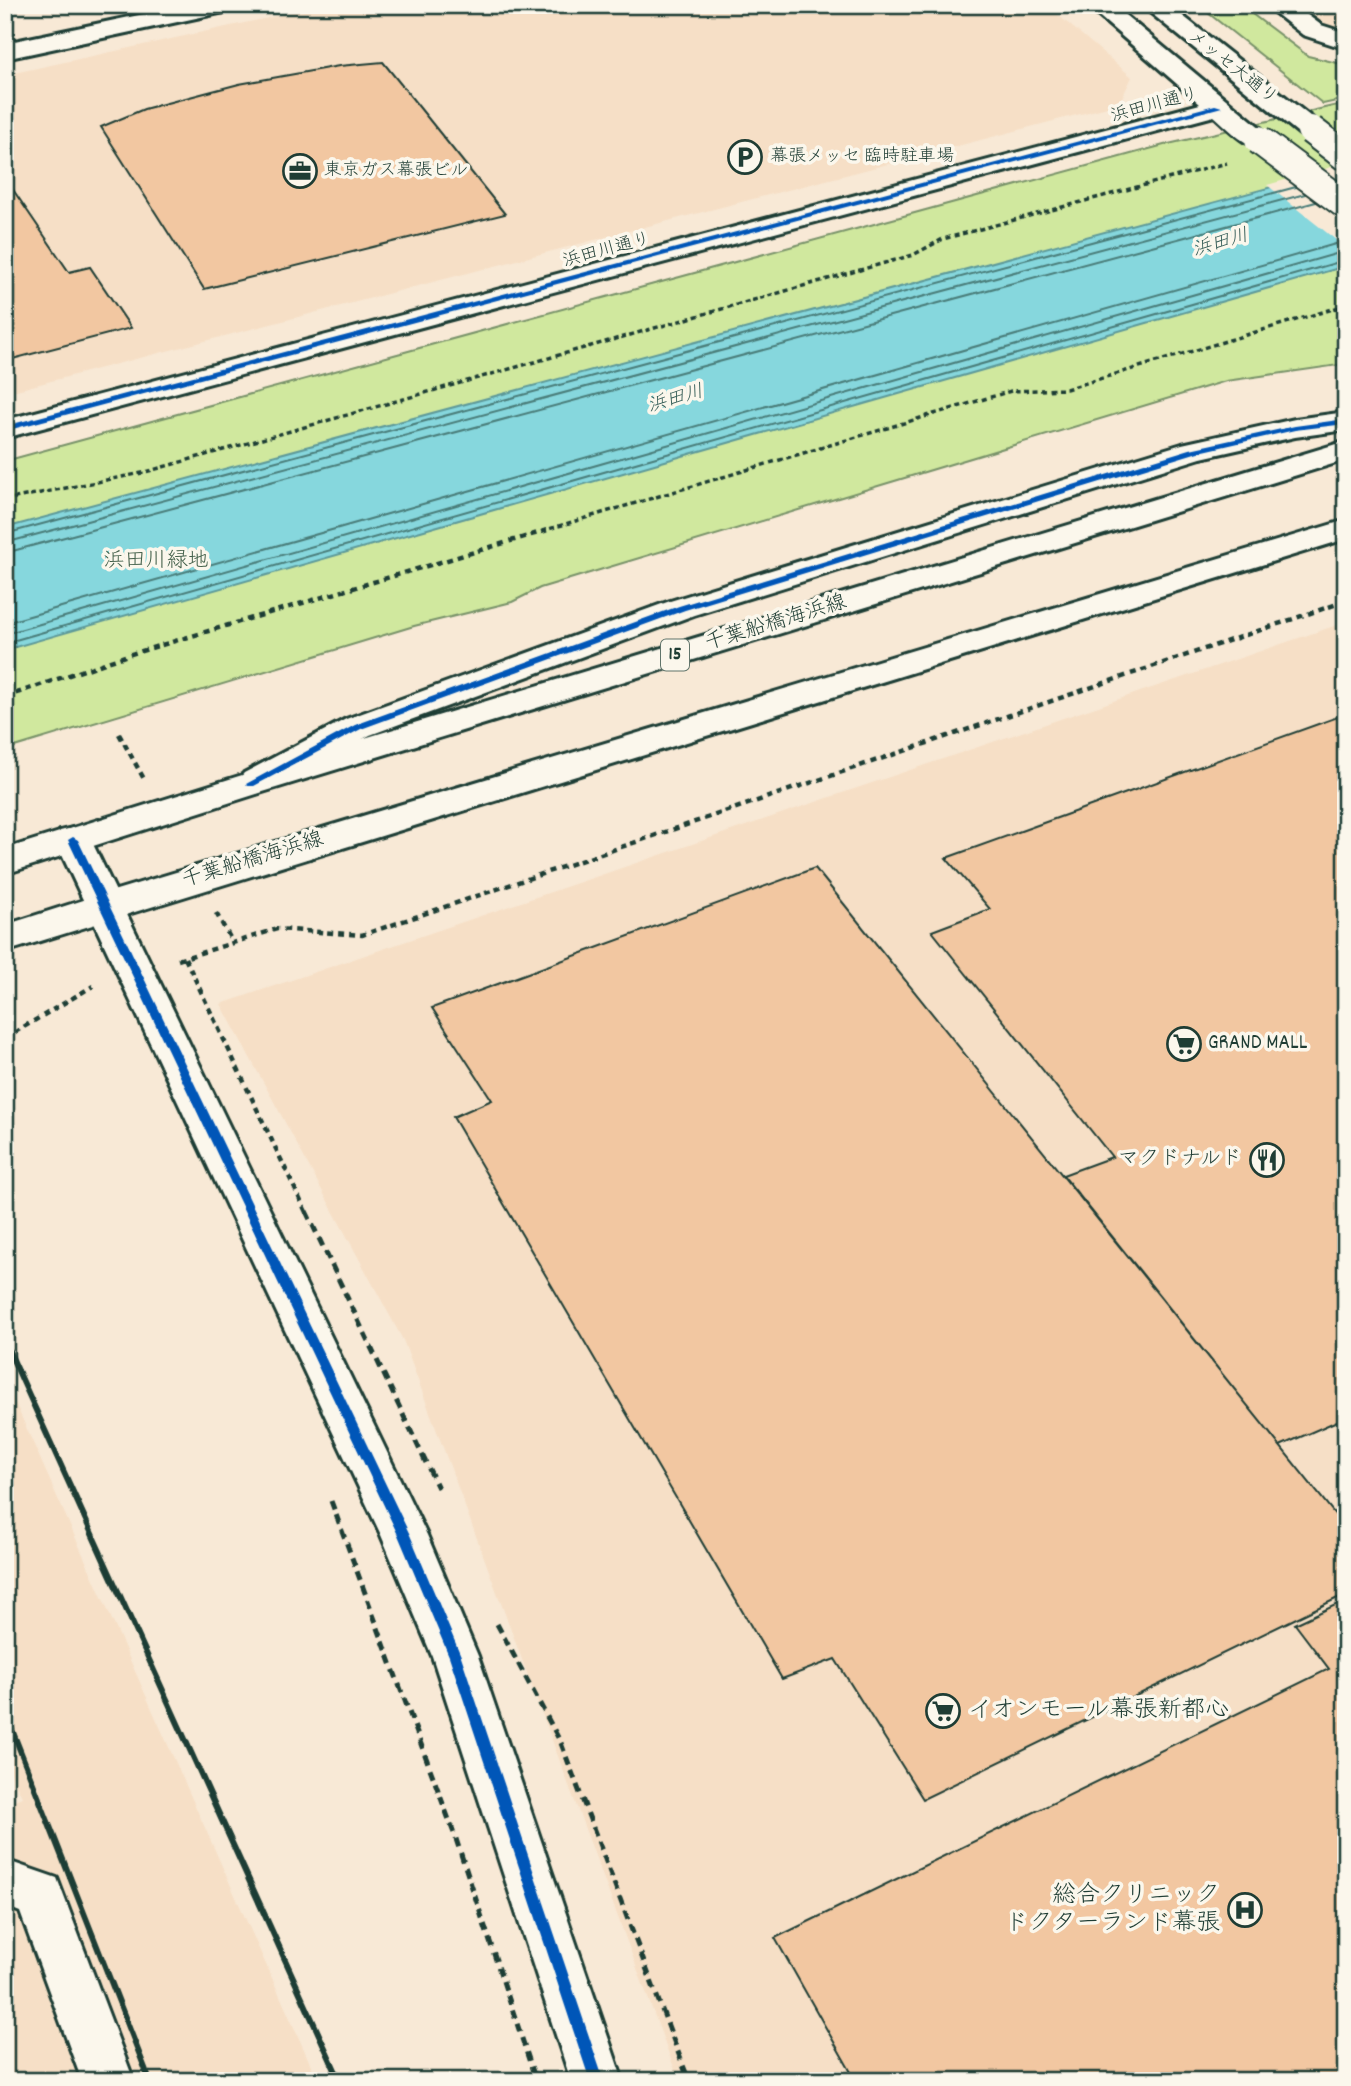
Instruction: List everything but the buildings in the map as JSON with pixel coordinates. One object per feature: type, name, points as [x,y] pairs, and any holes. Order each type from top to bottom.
[{"type":"street","points":[[5,51],[224,5]]},
{"type":"street","name":"メッセ大通り","points":[[1098,5],[1218,107],[1346,205]]},
{"type":"street","name":"メッセ大通り","points":[[1153,5],[1346,157]]},
{"type":"street","points":[[1278,5],[1312,30],[1346,41]]},
{"type":"street","name":"浜田川通り","points":[[5,429],[1218,107]]},
{"type":"street","points":[[251,784],[358,727],[682,608],[1193,451],[1295,428],[1346,421]]},
{"type":"street","name":"千葉船橋海浜線","points":[[5,862],[251,784],[1346,450]]},
{"type":"street","name":"千葉船橋海浜線","points":[[5,939],[1346,529]]},
{"type":"street","points":[[73,840],[404,1535],[455,1656],[597,2081]]},
{"type":"street","points":[[5,1883],[39,1895],[108,2081]]},
{"type":"path","points":[[5,500],[142,473],[913,255],[943,239],[1239,160]]},
{"type":"path","points":[[5,697],[128,655],[1010,391],[1066,389],[1346,305]]},
{"type":"path","points":[[5,1038],[90,987],[277,929],[362,934],[1346,601]]},
{"type":"path","points":[[90,987],[96,999]]},
{"type":"path","points":[[327,1488],[456,1836],[536,2081]]},
{"type":"shaded area","points":[[328,5],[1046,5],[1132,77],[1119,104],[5,393],[5,75]]},
{"type":"shaded area","points":[[1296,5],[1346,5],[1346,36],[1340,37]]},
{"type":"shaded area","name":"イオンモール幕張新都心","points":[[1346,622],[1346,2081],[679,2081],[403,1340],[221,1004]]},
{"type":"shaded area","points":[[5,1380],[318,2081],[5,2081],[5,1804],[22,1797],[5,1760]]},
{"type":"green space","points":[[1198,5],[1240,5],[1308,56],[1346,65],[1346,99],[1323,104]]},
{"type":"green space","name":"浜田川緑地","points":[[1346,103],[1346,364],[1226,381],[540,588],[512,602],[414,626],[5,750],[5,461],[1164,145]]},
{"type":"water","name":"浜田川","points":[[1346,167],[1346,266],[5,650],[5,528]]},
{"type":"pier","points":[[1346,163],[1346,248],[1267,185]]},
{"type":"railway","points":[[5,1342],[340,2081]]},
{"type":"railway","points":[[5,1712],[150,2081]]},
{"type":"cycle path","points":[[5,429],[1218,107]]},
{"type":"cycle path","points":[[251,784],[358,727],[682,608],[1193,451],[1295,428],[1346,421]]},
{"type":"cycle path","points":[[73,840],[404,1535],[455,1656],[597,2081]]},
{"type":"place","name":"幕張メッセ 臨時駐車場","points":[[745,157]]},
{"type":"place","name":"東京ガス幕張ビル","points":[[300,171]]},
{"type":"place","name":"GRAND MALL","points":[[1184,1044]]},
{"type":"place","name":"マクドナルド","points":[[1267,1160]]},
{"type":"place","name":"イオンモール幕張新都心","points":[[943,1711]]},
{"type":"place","name":"総合クリニック ドクターランド幕張","points":[[1245,1910]]}]
